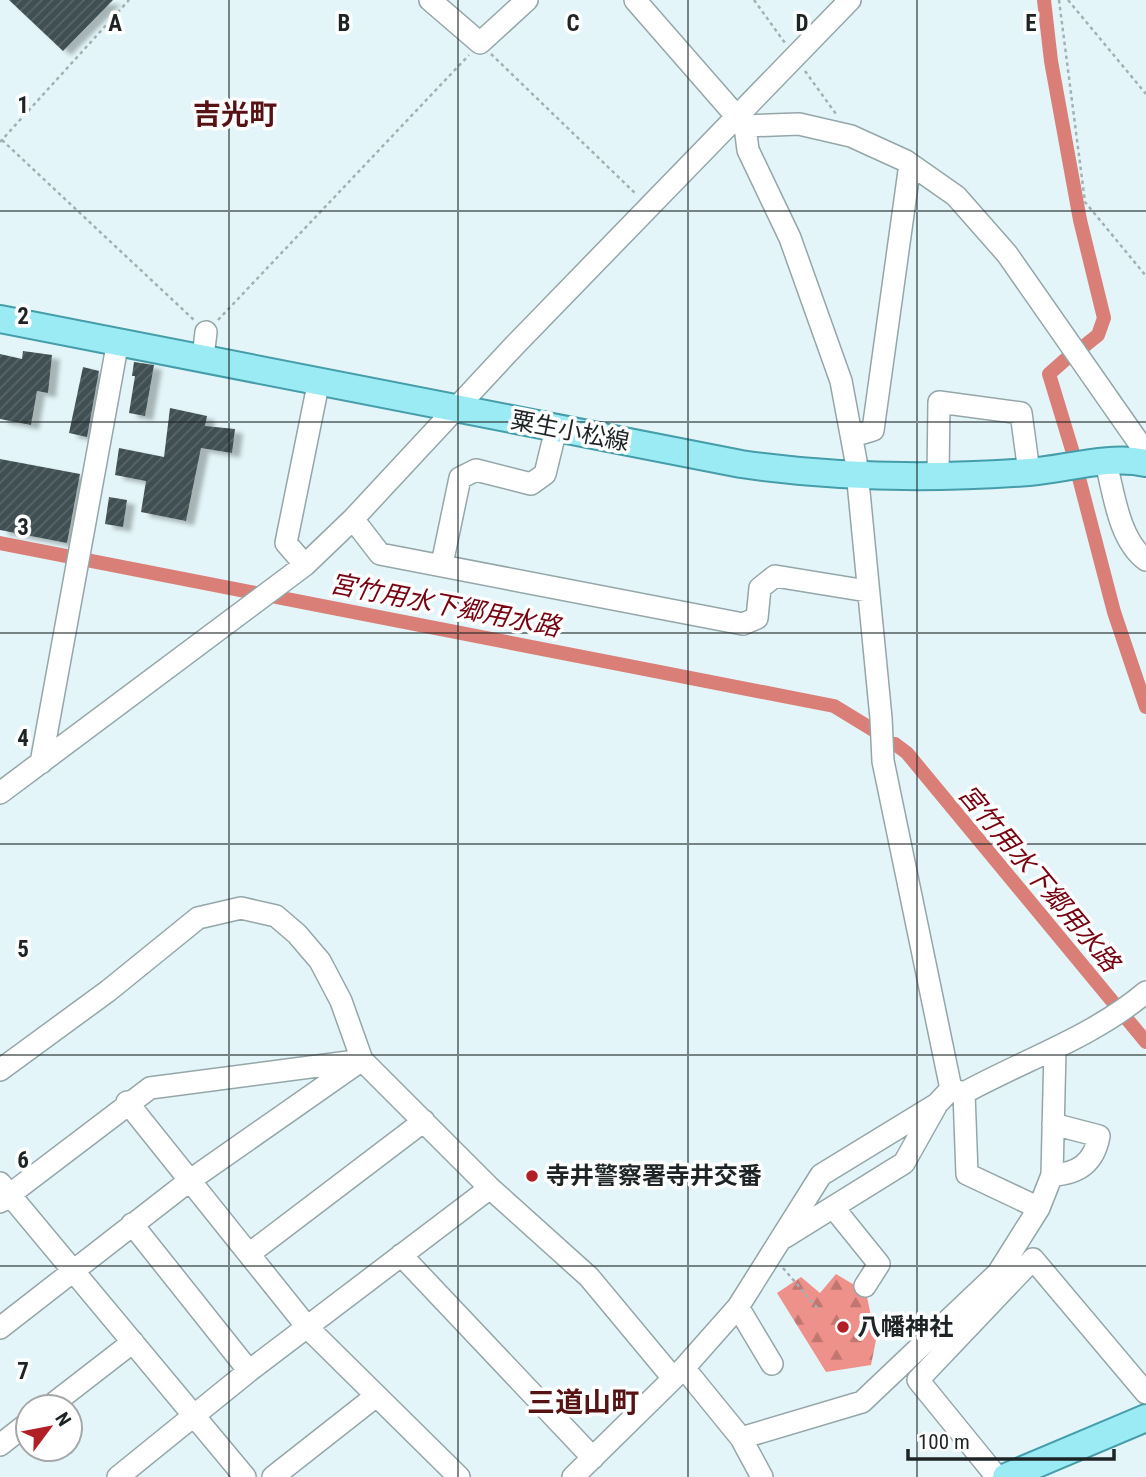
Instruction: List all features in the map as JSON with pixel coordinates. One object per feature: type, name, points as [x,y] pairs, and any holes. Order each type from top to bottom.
[{"type":"main road","name":"粟生小松線","points":[[0,318],[118,341],[204,344],[319,380],[741,464],[858,477],[1029,472],[1106,463],[1146,463]]},
{"type":"main road","points":[[1006,1477],[1146,1418]]},
{"type":"street","points":[[430,0],[480,43],[527,0]]},
{"type":"street","points":[[635,0],[740,121],[748,150],[790,238],[817,308],[841,381],[853,436],[883,761],[967,1174],[1039,1208]]},
{"type":"street","points":[[0,793],[305,565],[354,519],[456,407],[649,206],[740,121],[795,56],[850,0]]},
{"type":"street","points":[[740,121],[799,124],[851,136],[910,164],[956,196],[983,224],[1146,453]]},
{"type":"street","points":[[853,436],[873,430],[910,164]]},
{"type":"street","points":[[41,763],[118,341]]},
{"type":"street","points":[[305,565],[286,543],[319,380]]},
{"type":"street","points":[[938,476],[939,402],[1021,413],[1029,472]]},
{"type":"street","points":[[442,564],[460,478],[476,470],[531,484],[545,474],[556,429]]},
{"type":"street","points":[[1106,463],[1125,531],[1138,554],[1146,560]]},
{"type":"street","points":[[354,519],[380,554],[743,624],[757,618],[760,588],[775,576],[867,591]]},
{"type":"street","points":[[0,1070],[108,991],[198,918],[241,908],[276,916],[320,961],[341,1001],[362,1060],[490,1188],[589,1277],[741,1438],[762,1477]]},
{"type":"street","points":[[573,1477],[679,1373],[737,1307],[821,1175],[951,1095],[1055,1049],[1139,998]]},
{"type":"street","points":[[741,1438],[862,1402],[998,1273],[1039,1208],[1052,1175],[1055,1049]]},
{"type":"street","points":[[245,1477],[133,1342],[3,1193],[150,1088],[362,1060]]},
{"type":"street","points":[[0,1328],[189,1181],[362,1060]]},
{"type":"street","points":[[776,1248],[904,1163],[951,1095]]},
{"type":"street","points":[[127,1102],[307,1328],[459,1477]]},
{"type":"street","points":[[249,1254],[424,1122]]},
{"type":"street","points":[[1052,1175],[1072,1174],[1096,1153],[1099,1136],[1053,1124]]},
{"type":"street","points":[[118,1477],[196,1417],[249,1371],[490,1188]]},
{"type":"street","points":[[833,1208],[879,1264],[865,1286]]},
{"type":"street","points":[[132,1224],[249,1371]]},
{"type":"street","points":[[401,1255],[593,1458]]},
{"type":"street","points":[[997,1477],[918,1380],[1033,1259],[1146,1393]]},
{"type":"street","points":[[737,1307],[772,1364]]},
{"type":"street","points":[[67,1393],[133,1342]]},
{"type":"street","points":[[273,1477],[376,1395]]},
{"type":"street","points":[[0,1445],[14,1434]]},
{"type":"path","points":[[129,0],[1,141],[204,344],[480,43],[649,206]]},
{"type":"path","points":[[754,0],[851,136]]},
{"type":"path","points":[[1059,0],[1085,202],[1146,276]]},
{"type":"path","points":[[1068,0],[1146,94]]},
{"type":"path","points":[[776,1248],[820,1311]]},
{"type":"green space","points":[[836,1274],[866,1292],[876,1340],[871,1365],[826,1372],[777,1293],[801,1277],[820,1293]]},
{"type":"building","points":[[9,0],[113,0],[63,51]]},
{"type":"building","points":[[23,351],[52,355],[48,393],[37,391],[31,425],[0,419],[0,354],[22,359]]},
{"type":"building","points":[[134,362],[154,365],[145,416],[129,413],[135,376],[132,376]]},
{"type":"building","points":[[83,367],[99,371],[87,437],[69,433]]},
{"type":"building","points":[[170,408],[207,416],[205,426],[235,429],[232,453],[201,448],[186,521],[141,512],[146,481],[115,475],[119,448],[164,457]]},
{"type":"building","points":[[0,459],[80,474],[67,543],[0,530]]},
{"type":"building","points":[[109,497],[127,500],[123,527],[105,524]]},
{"type":"waterway","points":[[1044,0],[1051,61],[1080,220],[1104,318],[1098,335],[1083,347]]},
{"type":"waterway","points":[[1066,359],[1049,374],[1073,453]]},
{"type":"waterway","points":[[1079,478],[1114,612],[1146,707]]},
{"type":"waterway","name":"宮竹用水下郷用水路","points":[[0,543],[834,706],[875,731]]},
{"type":"waterway","name":"宮竹用水下郷用水路","points":[[895,744],[907,753],[1146,1042]]},
{"type":"place","name":"寺井警察署寺井交番","points":[[532,1176]]},
{"type":"place","name":"八幡神社","points":[[843,1327]]},
{"type":"district","name":"吉光町","points":[[235,114]]},
{"type":"district","name":"三道山町","points":[[583,1402]]}]
